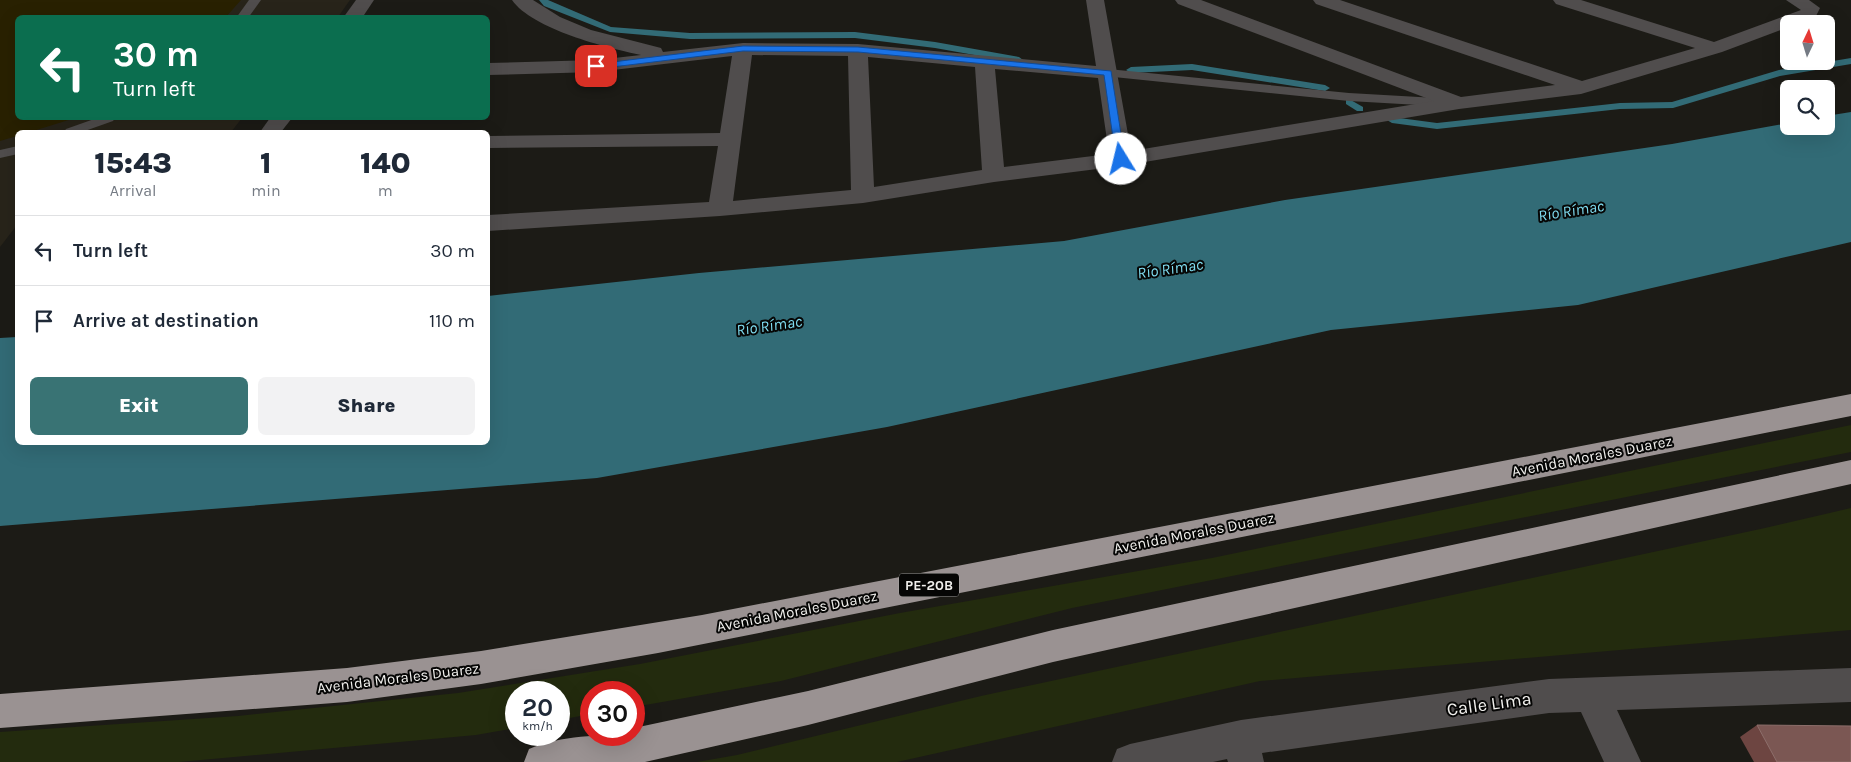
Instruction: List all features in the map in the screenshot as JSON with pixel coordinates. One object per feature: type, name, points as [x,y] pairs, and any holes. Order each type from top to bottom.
[{"type":"highway","name":"Avenida Morales Duarez","points":[[0,711],[346,685],[472,670],[712,628],[1851,405]]},
{"type":"highway","points":[[542,762],[655,742],[808,708],[1062,644],[1851,472]]},
{"type":"street","points":[[354,15],[365,0]]},
{"type":"street","points":[[521,0],[559,25],[578,34],[672,56]]},
{"type":"street","points":[[1095,0],[1121,159]]},
{"type":"street","points":[[1184,0],[1459,103]]},
{"type":"street","points":[[1322,0],[1581,88]]},
{"type":"street","points":[[1562,0],[1714,48]]},
{"type":"street","points":[[490,223],[594,215],[720,209],[863,196],[994,175],[1121,159],[1459,103],[1581,88],[1714,48],[1808,14],[1811,8],[1795,0]]},
{"type":"street","points":[[720,209],[743,49]]},
{"type":"street","points":[[490,68],[577,68],[743,49],[858,50],[1108,73]]},
{"type":"street","points":[[858,50],[863,196]]},
{"type":"street","points":[[984,62],[994,175]]},
{"type":"street","points":[[272,130],[279,120]]},
{"type":"street","points":[[490,142],[729,139]]},
{"type":"street","name":"Calle Lima","points":[[1130,762],[1244,750],[1549,696],[1590,693],[1851,685]]},
{"type":"street","points":[[1590,693],[1622,762]]},
{"type":"lane","points":[[244,15],[255,0]]},
{"type":"lane","points":[[1108,73],[1349,97],[1459,103]]},
{"type":"lane","points":[[76,130],[103,120]]},
{"type":"lane","points":[[0,154],[15,151]]},
{"type":"shaded area","points":[[0,0],[350,0],[339,15],[15,15],[15,120],[240,120],[233,130],[15,130],[15,228],[0,247]]},
{"type":"green space","points":[[1851,425],[1851,452],[1072,608],[781,681],[645,705],[645,681],[580,681],[580,716],[570,718],[570,681],[533,681],[640,664],[900,613],[1212,558]]},
{"type":"green space","points":[[1851,508],[1851,630],[1260,681],[897,762],[697,762],[737,755],[981,696]]},
{"type":"green space","points":[[505,686],[505,730],[476,735],[179,762],[0,762],[0,732],[238,716],[458,693]]},
{"type":"sand","points":[[0,0],[241,0],[228,15],[15,15],[15,120],[69,120],[36,130],[15,130],[15,137],[0,141]]},
{"type":"water","name":"Río Rímac","points":[[1851,112],[1851,242],[1578,305],[1331,330],[887,427],[597,478],[0,526],[0,338],[15,337],[15,445],[490,445],[490,296],[699,273],[1064,241],[1285,200],[1672,144],[1780,125],[1780,135],[1835,135],[1835,115]]},
{"type":"building","points":[[1757,725],[1851,726],[1851,762],[1777,762]]},
{"type":"waterway","points":[[543,0],[547,4],[610,29],[690,36],[855,35],[935,45],[1019,60]]},
{"type":"waterway","points":[[1392,120],[1437,126],[1620,106],[1673,105],[1779,73],[1851,61]]},
{"type":"waterway","points":[[1131,70],[1192,67],[1325,88]]},
{"type":"waterway","points":[[1349,102],[1360,109]]},
{"type":"route","points":[[596,66],[743,49],[858,50],[1108,73],[1121,159]]}]
